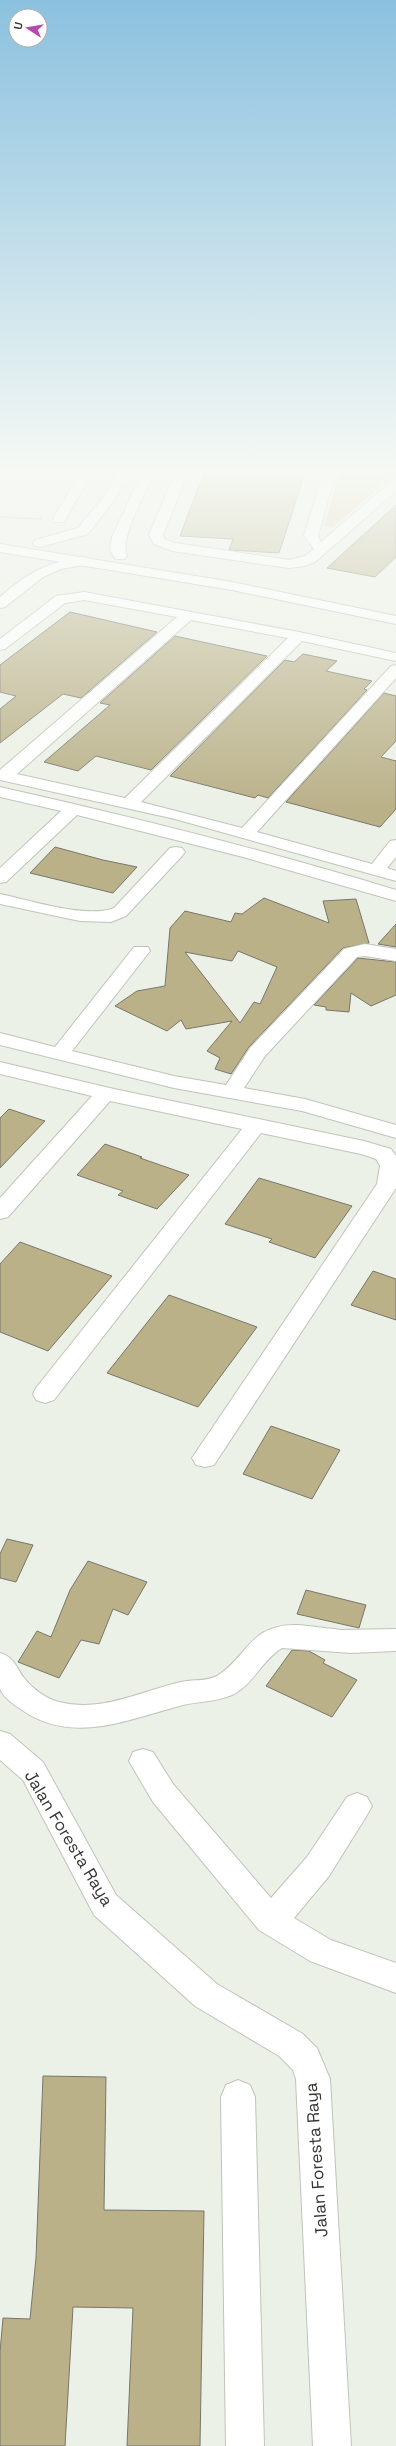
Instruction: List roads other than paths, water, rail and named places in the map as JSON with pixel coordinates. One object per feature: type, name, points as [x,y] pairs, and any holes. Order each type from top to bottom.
[{"type":"street","points":[[0,604],[28,581]]},
{"type":"street","points":[[203,581],[396,620]]},
{"type":"street","points":[[265,581],[396,608]]},
{"type":"street","points":[[0,646],[61,599],[68,597],[93,597],[299,636],[396,657]]},
{"type":"street","points":[[3,776],[188,615]]},
{"type":"street","points":[[129,804],[299,636]]},
{"type":"street","points":[[246,834],[396,669]]},
{"type":"street","points":[[3,776],[129,804],[246,834],[396,876]]},
{"type":"street","points":[[0,792],[73,808],[314,870],[396,896]]},
{"type":"street","points":[[0,878],[73,808]]},
{"type":"street","points":[[376,871],[396,845]]},
{"type":"street","points":[[0,899],[80,916],[105,918],[120,912],[176,852]]},
{"type":"street","points":[[231,1092],[258,1052],[351,953],[365,950],[396,955]]},
{"type":"street","points":[[59,1054],[141,951]]},
{"type":"street","points":[[0,1039],[174,1082],[305,1105],[396,1132]]},
{"type":"street","points":[[0,1068],[106,1093],[364,1148],[384,1154],[391,1166],[388,1184],[205,1458]]},
{"type":"street","points":[[0,1212],[106,1093]]},
{"type":"street","points":[[45,1394],[256,1125]]},
{"type":"street","points":[[0,1664],[8,1680],[21,1694],[37,1705],[56,1713],[75,1717],[96,1717],[117,1714],[179,1694],[211,1690],[226,1684],[239,1675],[260,1648],[281,1637],[294,1635],[327,1640],[396,1640]]},
{"type":"street","name":"Jalan Foresta Raya","points":[[0,1743],[33,1771],[105,1905],[206,1995],[291,2045],[305,2060],[313,2080],[332,2446]]},
{"type":"street","points":[[142,1761],[163,1793],[227,1871],[270,1920],[321,1951],[396,1978]]},
{"type":"street","points":[[270,1920],[294,1898],[320,1866],[357,1806]]},
{"type":"street","points":[[238,2097],[246,2446]]}]
